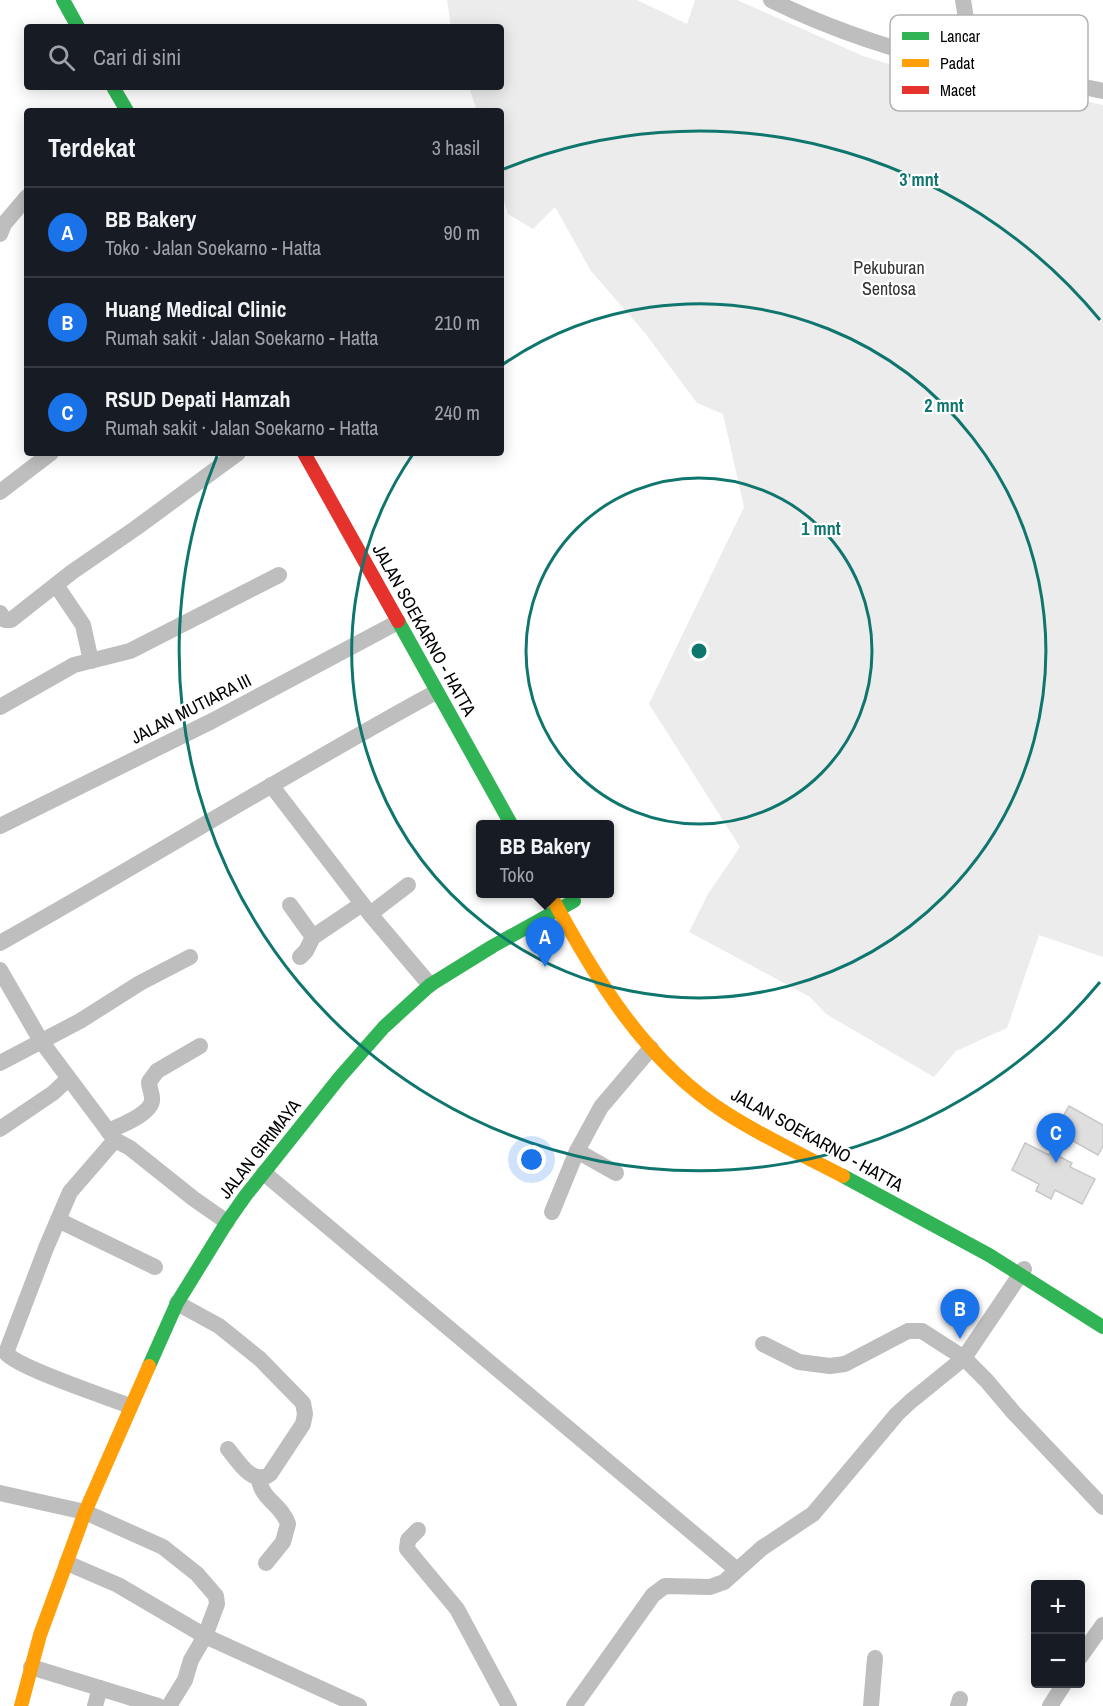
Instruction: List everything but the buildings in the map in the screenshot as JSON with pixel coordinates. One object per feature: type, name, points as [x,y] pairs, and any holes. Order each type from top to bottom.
[{"type":"main road","points":[[63,0],[76,24]]},
{"type":"main road","points":[[115,90],[125,108]]},
{"type":"main road","points":[[131,90],[140,108]]},
{"type":"main road","name":"JALAN SOEKARNO - HATTA","points":[[306,456],[508,820]]},
{"type":"main road","name":"JALAN SOEKARNO - HATTA","points":[[552,898],[611,996],[651,1048],[692,1087],[726,1113],[983,1251],[1027,1266],[1103,1327]]},
{"type":"main road","name":"JALAN GIRIMAYA","points":[[21,1706],[40,1635],[85,1512],[130,1406],[177,1303],[227,1222],[340,1077],[384,1028],[430,985],[558,909],[574,902]]},
{"type":"street","points":[[771,0],[788,4],[828,26],[890,45]]},
{"type":"street","points":[[963,0],[965,15]]},
{"type":"street","points":[[1088,88],[1103,91]]},
{"type":"street","points":[[0,234],[4,224],[24,201]]},
{"type":"street","points":[[0,492],[47,456]]},
{"type":"street","points":[[0,614],[5,620],[11,620],[234,456]]},
{"type":"street","points":[[0,707],[74,665],[130,651],[279,575]]},
{"type":"street","points":[[56,585],[83,625],[91,661]]},
{"type":"street","name":"JALAN MUTIARA III","points":[[0,826],[212,721],[398,622]]},
{"type":"street","points":[[0,943],[131,869],[333,748],[436,692]]},
{"type":"street","points":[[271,785],[366,909],[430,985]]},
{"type":"street","points":[[300,957],[306,951],[312,938],[408,885]]},
{"type":"street","points":[[290,905],[312,938]]},
{"type":"street","points":[[0,1063],[80,1021],[154,975],[190,957]]},
{"type":"street","points":[[0,970],[41,1041],[112,1136],[227,1222]]},
{"type":"street","points":[[130,1406],[30,1368],[12,1359],[6,1353],[70,1192],[112,1136],[150,1106],[152,1096],[149,1082],[157,1071],[201,1046]]},
{"type":"street","points":[[552,1212],[577,1151],[601,1107],[651,1048]]},
{"type":"street","points":[[0,1130],[53,1093],[68,1079]]},
{"type":"street","points":[[577,1151],[616,1173]]},
{"type":"street","points":[[264,1173],[737,1570]]},
{"type":"street","points":[[58,1220],[155,1267]]},
{"type":"street","points":[[574,1706],[653,1595],[660,1589],[670,1586],[717,1586],[776,1538],[813,1514],[897,1414],[964,1359],[1027,1266]]},
{"type":"street","points":[[177,1303],[219,1326],[260,1359],[303,1403],[305,1414],[303,1424],[270,1474],[259,1479]]},
{"type":"street","points":[[763,1344],[799,1362],[830,1366],[844,1364],[908,1331],[917,1329],[922,1331],[964,1359],[1103,1507]]},
{"type":"street","points":[[228,1449],[253,1476],[259,1479]]},
{"type":"street","points":[[259,1479],[262,1493],[280,1510],[288,1524],[283,1542],[266,1563]]},
{"type":"street","points":[[0,1493],[85,1512],[163,1546],[197,1574],[216,1596],[217,1601],[205,1636],[191,1660],[185,1680],[169,1706]]},
{"type":"street","points":[[418,1530],[408,1540],[407,1549],[457,1609],[509,1706]]},
{"type":"street","points":[[68,1563],[118,1585],[205,1636],[359,1706]]},
{"type":"street","points":[[1085,1650],[1103,1625]]},
{"type":"street","points":[[871,1706],[875,1658]]},
{"type":"street","points":[[31,1667],[158,1706]]},
{"type":"street","points":[[95,1706],[100,1688]]},
{"type":"street","points":[[1050,1706],[1061,1688]]},
{"type":"green space","name":"Pekuburan Sentosa","points":[[447,0],[637,0],[687,24],[695,0],[737,0],[863,56],[890,64],[890,111],[1088,111],[1088,102],[1103,105],[1103,957],[1039,935],[1007,1028],[956,1051],[934,1077],[826,1014],[810,997],[689,932],[708,894],[740,847],[649,704],[744,507],[723,414],[697,403],[645,333],[591,271],[555,207],[533,229],[508,214],[504,201],[504,108],[476,108],[470,90],[504,90],[504,24],[451,24]]},
{"type":"traffic: fast","points":[[63,0],[76,24]]},
{"type":"traffic: fast","points":[[115,90],[125,108]]},
{"type":"traffic: fast","points":[[398,621],[509,820]]},
{"type":"traffic: fast","points":[[149,1366],[177,1303],[227,1222],[340,1077],[384,1027],[430,985],[493,946],[574,901]]},
{"type":"traffic: fast","points":[[843,1176],[989,1255],[1103,1327]]},
{"type":"traffic: slow","points":[[552,898],[585,956],[624,1015],[671,1069],[697,1092],[740,1122],[843,1176]]},
{"type":"traffic: slow","points":[[21,1706],[40,1635],[85,1512],[149,1366]]},
{"type":"traffic: jam","points":[[306,456],[398,621]]},
{"type":"place","name":"BB Bakery","points":[[545,967]]},
{"type":"place","name":"RSUD Depati Hamzah","points":[[1056,1163]]},
{"type":"place","name":"Huang Medical Clinic","points":[[960,1339]]}]
